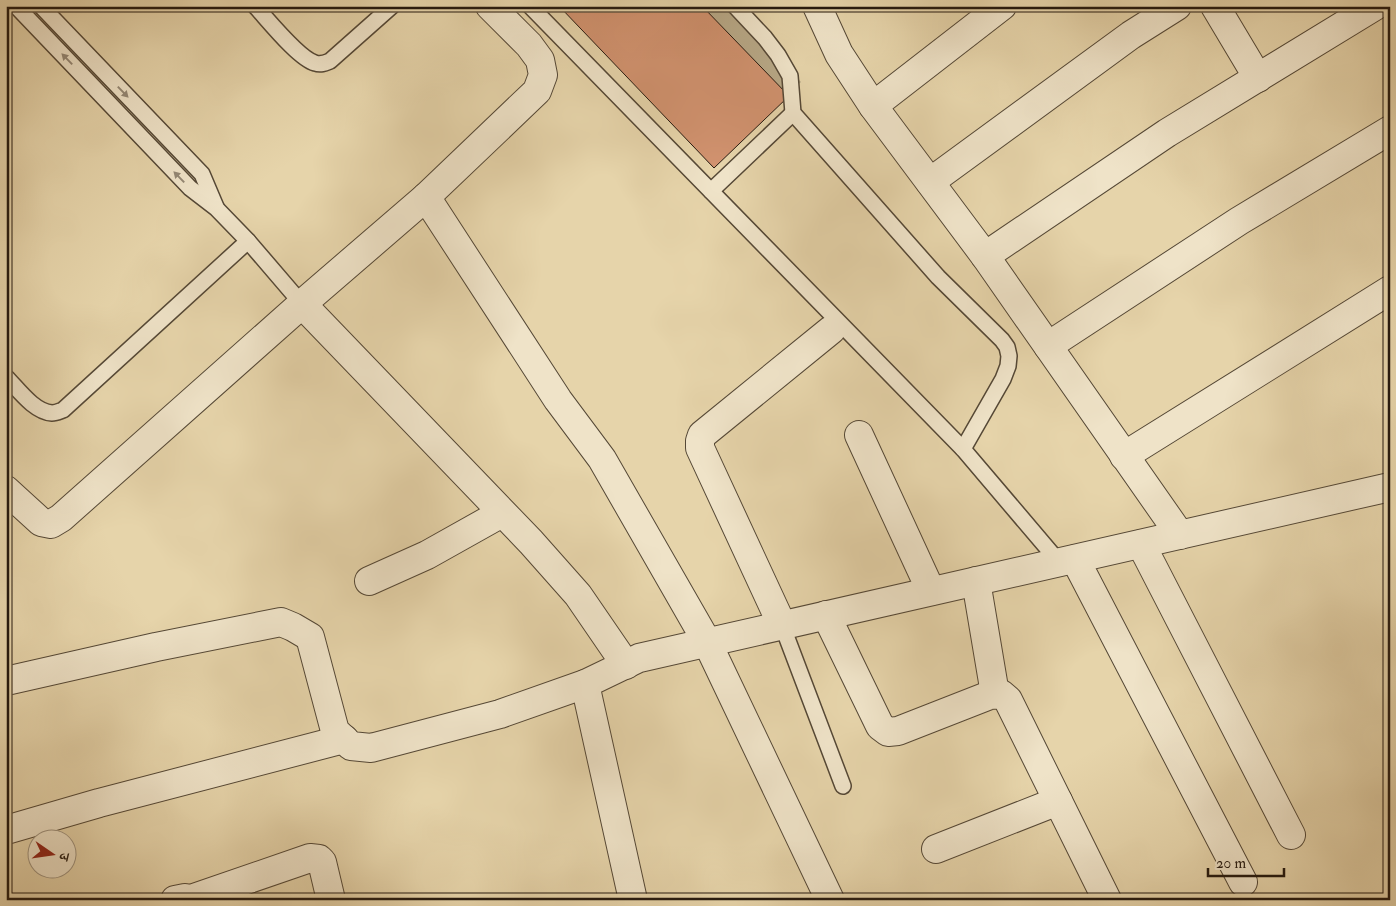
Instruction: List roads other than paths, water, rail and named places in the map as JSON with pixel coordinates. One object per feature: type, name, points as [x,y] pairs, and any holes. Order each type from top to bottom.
[{"type":"street","points":[[10,501],[41,522],[51,524],[61,518],[302,304],[426,197],[537,91],[543,75],[540,60],[529,45],[490,6]]},
{"type":"street","points":[[817,6],[839,54],[873,106],[985,256],[1180,535]]},
{"type":"street","points":[[873,106],[1002,6]]},
{"type":"street","points":[[930,182],[1131,35],[1177,6]]},
{"type":"street","points":[[1216,6],[1258,78]]},
{"type":"street","points":[[985,256],[1167,133],[1376,6]]},
{"type":"street","points":[[1048,346],[1239,221],[1390,130]]},
{"type":"street","points":[[426,197],[558,400],[602,459],[708,642],[830,900]]},
{"type":"street","points":[[1124,456],[1390,290]]},
{"type":"street","points":[[302,304],[502,512],[578,595],[626,665]]},
{"type":"street","points":[[782,625],[700,448],[700,440],[702,434],[831,330]]},
{"type":"street","points":[[859,435],[931,591]]},
{"type":"street","points":[[6,681],[156,646],[281,622],[310,637],[335,731],[351,746],[371,748],[500,714],[585,684],[639,658],[1390,487]]},
{"type":"street","points":[[369,581],[427,555],[502,512]]},
{"type":"street","points":[[1141,544],[1291,835]]},
{"type":"street","points":[[1067,560],[1243,882]]},
{"type":"street","points":[[976,581],[995,694]]},
{"type":"street","points":[[826,615],[880,726],[888,732],[898,731],[990,695],[1002,694],[1008,700],[1107,900]]},
{"type":"street","points":[[585,684],[632,900]]},
{"type":"street","points":[[6,830],[99,803],[344,739]]},
{"type":"street","points":[[936,849],[1058,801]]},
{"type":"street","points":[[175,900],[191,899],[310,858],[319,859],[322,862],[331,900]]},
{"type":"lane","points":[[16,6],[190,188],[216,208],[248,240],[302,304]]},
{"type":"lane","points":[[41,6],[202,174],[216,208]]},
{"type":"lane","points":[[255,6],[303,58],[322,64],[330,61],[392,6]]},
{"type":"lane","points":[[530,6],[963,449],[1067,560]]},
{"type":"lane","points":[[735,6],[765,38],[778,55],[790,76],[793,113],[938,277],[1007,347],[1009,356],[1008,366],[1003,379],[963,449]]},
{"type":"lane","points":[[712,191],[793,113]]},
{"type":"lane","points":[[6,377],[32,405],[54,414],[63,410],[248,240]]},
{"type":"lane","points":[[782,625],[843,786]]}]
